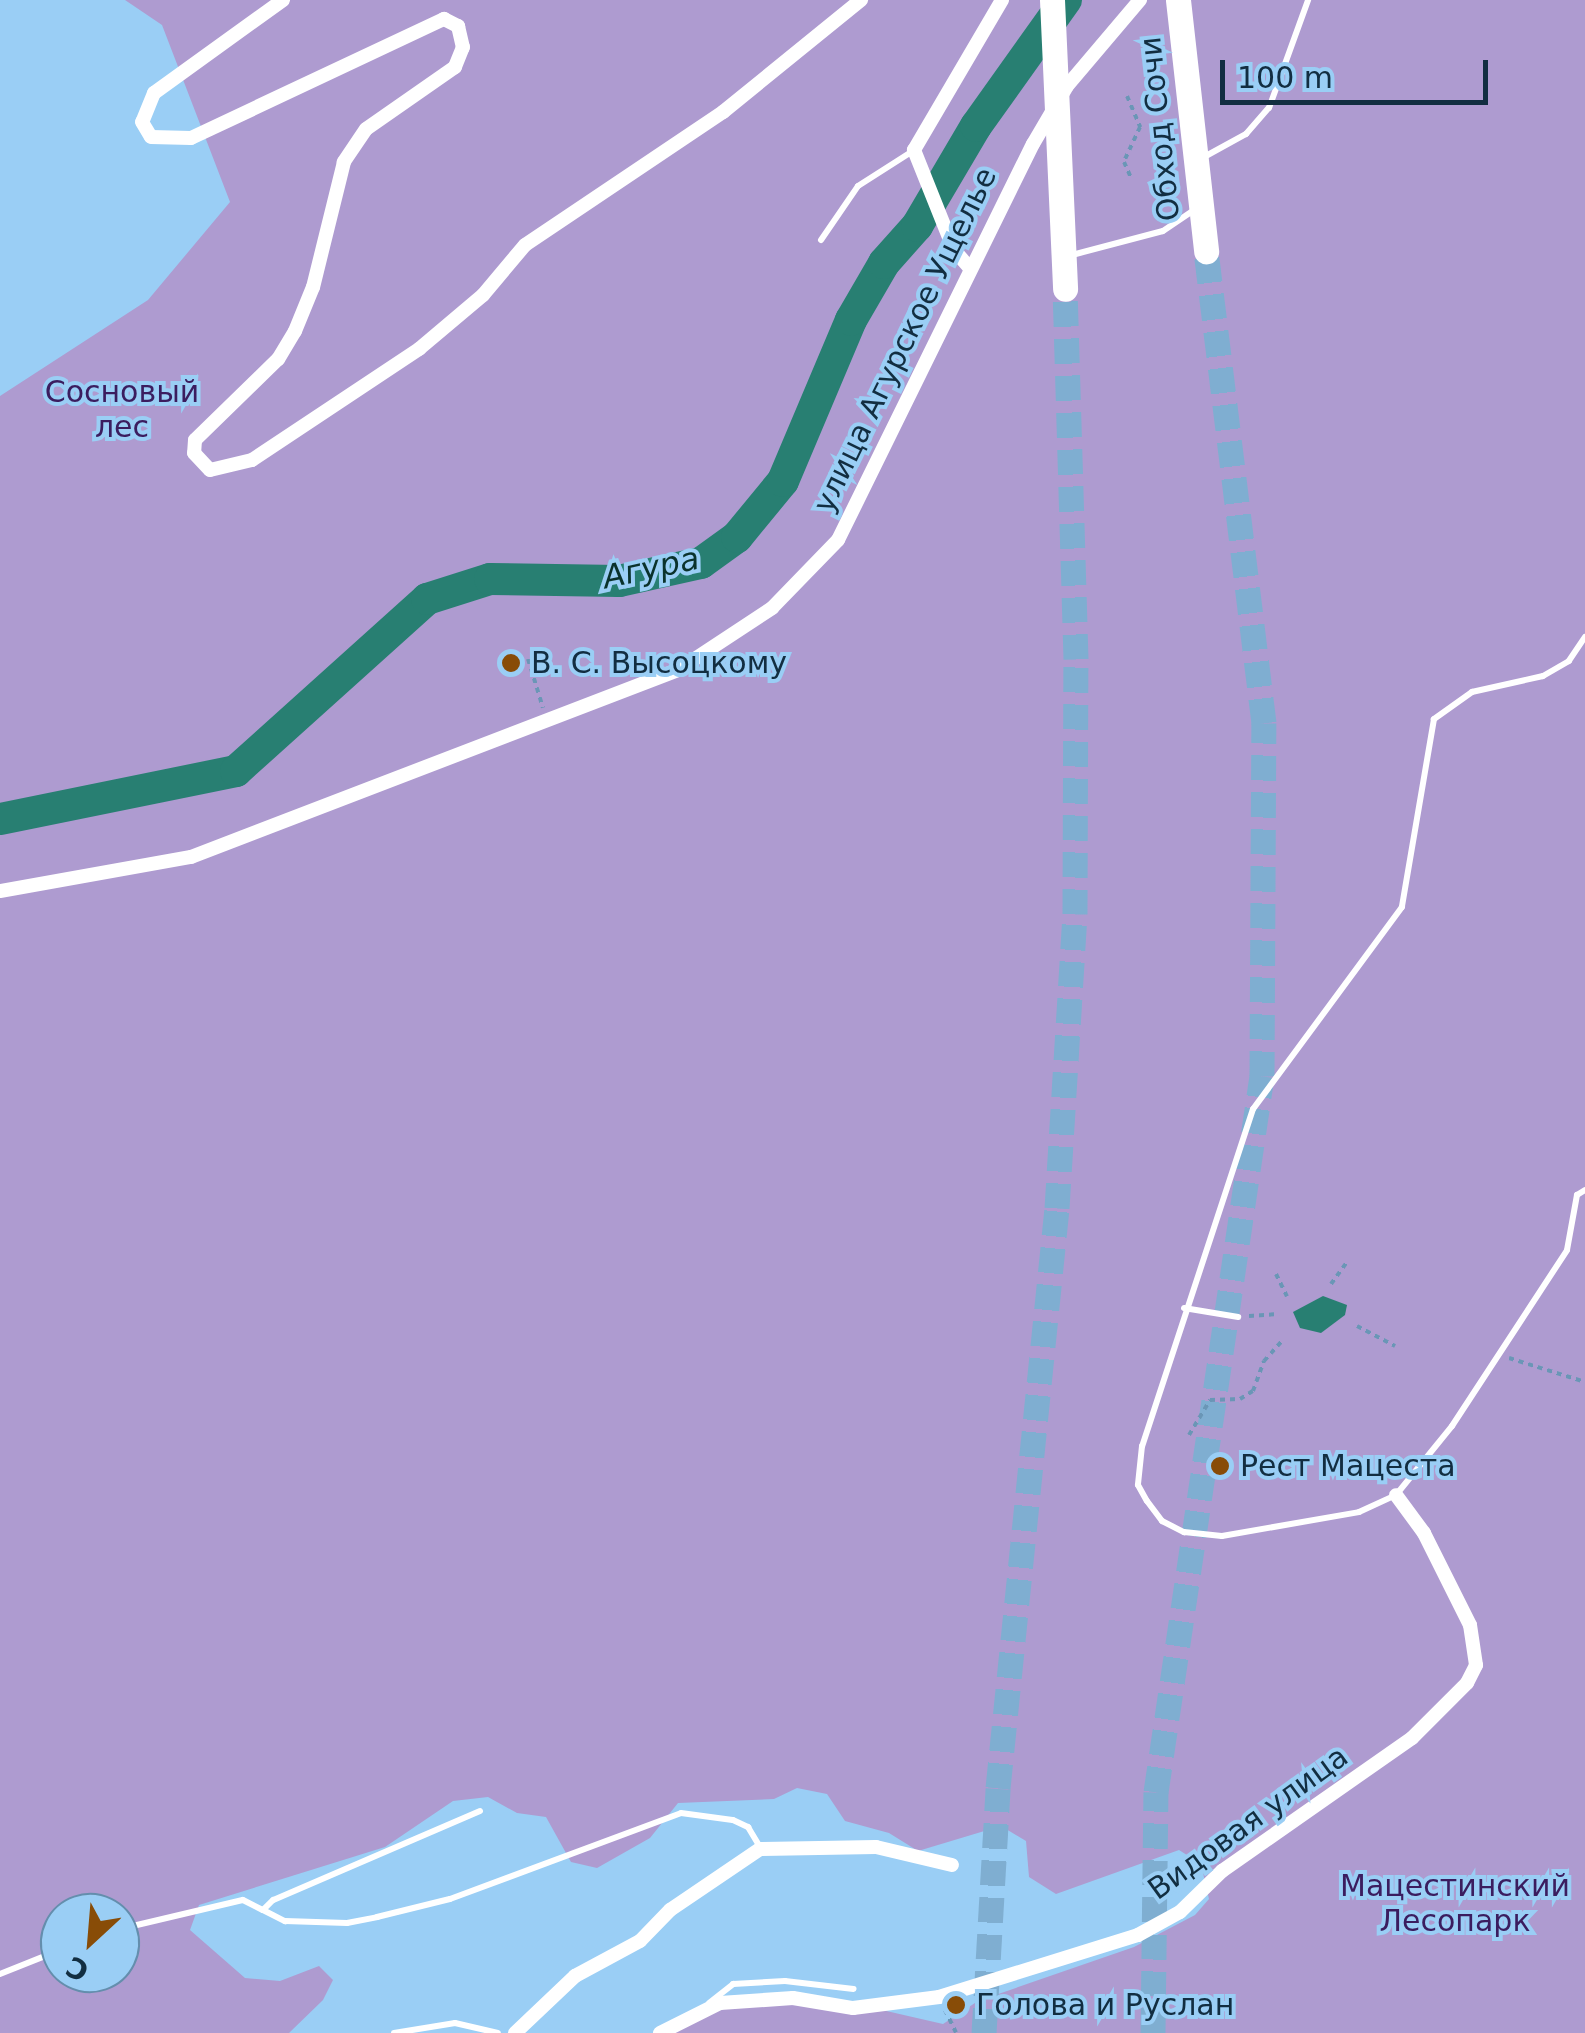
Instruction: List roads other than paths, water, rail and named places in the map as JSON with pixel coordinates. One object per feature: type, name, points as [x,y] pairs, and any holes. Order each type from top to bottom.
[{"type":"highway","points":[[1052,0],[1066,199],[1065,290]]},
{"type":"highway","name":"Обход Сочи","points":[[1178,0],[1189,67],[1206,252]]},
{"type":"street","points":[[282,0],[154,94],[142,122],[151,137],[191,138],[444,18],[458,26],[463,47],[455,68],[366,129],[344,162],[313,288],[295,331],[278,358],[195,440],[194,453],[210,470],[252,460],[419,349],[483,295],[525,245],[723,112],[861,0]]},
{"type":"street","points":[[968,266],[948,235],[914,156],[1002,0]]},
{"type":"street","name":"улица Агурское Ущелье","points":[[0,891],[192,857],[678,670],[738,634],[838,540],[968,266],[1068,86],[1140,0]]},
{"type":"street","name":"Видовая улица","points":[[660,2033],[720,2003],[793,1998],[853,2008],[939,1997],[1138,1935],[1180,1912],[1222,1870],[1412,1738],[1467,1683],[1476,1665],[1470,1625],[1424,1533],[1396,1495]]},
{"type":"street","points":[[515,2033],[575,1976],[640,1942],[670,1910],[760,1849],[859,1846],[952,1865]]},
{"type":"lane","points":[[1198,158],[1223,151],[1269,108],[1308,0]]},
{"type":"lane","points":[[821,240],[858,186],[914,156]]},
{"type":"lane","points":[[1066,256],[1162,232],[1202,204]]},
{"type":"lane","points":[[1585,637],[1569,661],[1543,676],[1472,692],[1434,719],[1402,906],[1253,1109],[1184,1308],[1142,1446],[1138,1485],[1162,1521],[1184,1532],[1222,1536],[1342,1516],[1396,1495],[1452,1426],[1567,1250],[1576,1229],[1578,1196],[1585,1190]]},
{"type":"lane","points":[[1184,1308],[1238,1316]]},
{"type":"lane","points":[[263,1910],[273,1900],[480,1811]]},
{"type":"lane","points":[[140,1924],[244,1900],[285,1921],[347,1923],[377,1917],[450,1899],[680,1814],[733,1820],[756,1834],[760,1849]]},
{"type":"lane","points":[[0,1974],[40,1958]]},
{"type":"lane","points":[[699,2016],[733,1984],[785,1981],[854,1989]]},
{"type":"lane","points":[[394,2033],[455,2023],[498,2033]]},
{"type":"waterway","name":"Агура","points":[[0,819],[236,771],[427,599],[490,579],[619,581],[701,563],[737,537],[783,481],[851,320],[884,263],[917,226],[976,126],[1066,0]]},
{"type":"tunnel","points":[[1153,2033],[1156,1792],[1262,1076],[1264,723],[1206,251]]},
{"type":"tunnel","points":[[984,2033],[998,1788],[1057,1208],[1075,914],[1076,659],[1065,289]]},
{"type":"place","name":"В. С. Высоцкому","points":[[511,663]]},
{"type":"place","name":"Рест Мацеста","points":[[1220,1466]]},
{"type":"place","name":"Голова и Руслан","points":[[956,2005]]},
{"type":"park label","name":"Сосновый лес","points":[[122,409]]},
{"type":"park label","name":"Мацестинский Лесопарк","points":[[1455,1903]]}]
